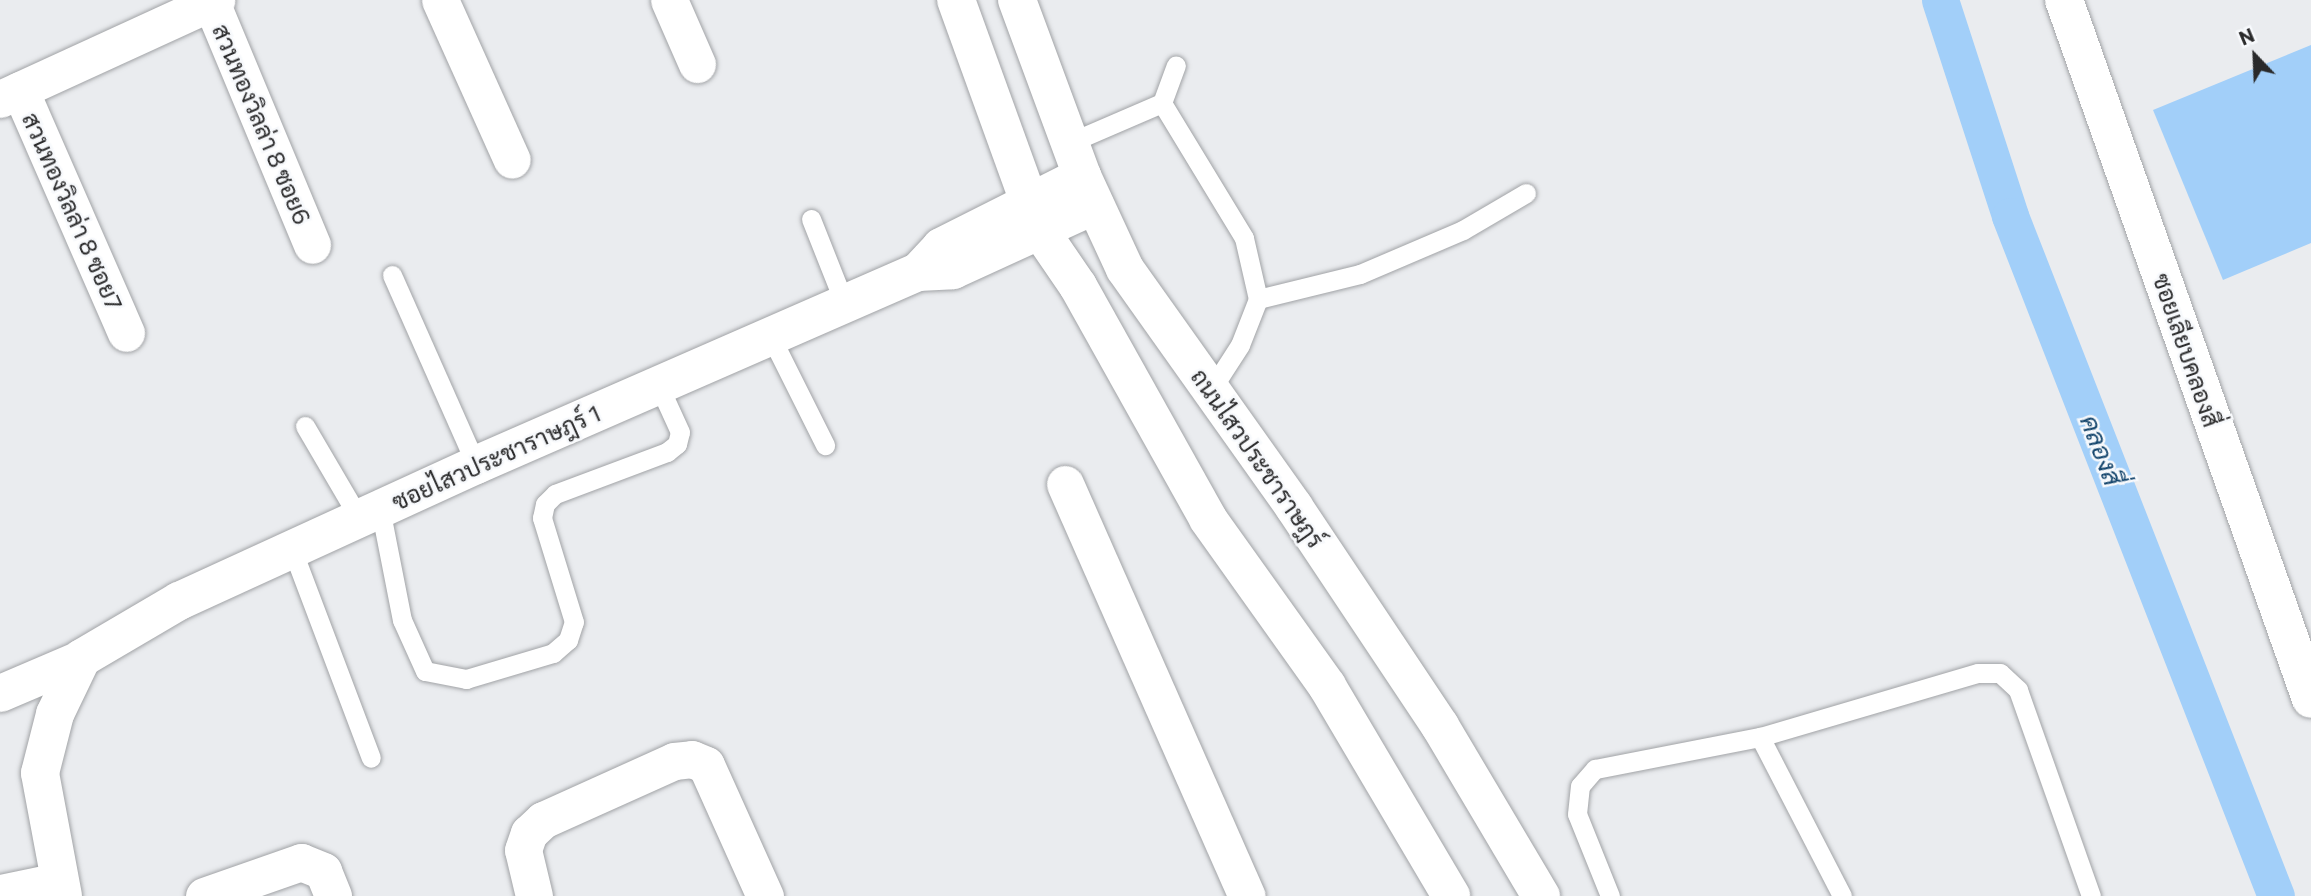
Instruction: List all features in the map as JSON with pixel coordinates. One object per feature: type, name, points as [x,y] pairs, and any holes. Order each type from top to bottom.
[{"type":"street","points":[[440,0],[512,160]]},
{"type":"street","points":[[669,0],[697,64]]},
{"type":"street","points":[[956,0],[980,74],[1034,215],[1078,286],[1208,519],[1327,686],[1451,896]]},
{"type":"street","name":"ถนนไสวประชาราษฎร์","points":[[1017,0],[1082,174],[1125,269],[1211,390],[1440,726],[1541,896]]},
{"type":"street","name":"ซอยเลียบคลองสี่","points":[[2064,0],[2311,699]]},
{"type":"street","points":[[10,94],[214,1]]},
{"type":"street","name":"สวนทองวิลล่า 8 ซอย6","points":[[214,1],[312,245]]},
{"type":"street","points":[[980,74],[1035,53]]},
{"type":"street","name":"สวนทองวิลล่า 8 ซอย7","points":[[10,94],[126,332]]},
{"type":"street","points":[[1034,215],[1082,174]]},
{"type":"street","name":"ซอยไสวประชาราษฎร์ 1","points":[[0,693],[82,658],[179,601],[370,513],[918,272],[941,247],[1034,215]]},
{"type":"street","points":[[1065,484],[1247,896]]},
{"type":"street","points":[[0,893],[60,889],[40,773],[55,714],[82,658]]},
{"type":"street","points":[[534,896],[523,850],[529,833],[543,820],[674,761],[692,759],[706,765],[765,896]]},
{"type":"street","points":[[204,896],[301,862],[323,871],[333,896]]},
{"type":"lane","points":[[1082,174],[1163,103],[1175,65]]},
{"type":"lane","points":[[1163,103],[1244,238],[1258,299],[1240,345],[1211,390]]},
{"type":"lane","points":[[1258,299],[1360,274],[1463,230],[1527,193]]},
{"type":"lane","points":[[811,219],[845,305]]},
{"type":"lane","points":[[392,275],[476,465]]},
{"type":"lane","points":[[771,337],[825,445]]},
{"type":"lane","points":[[305,425],[370,513],[402,620],[425,671],[467,679],[553,653],[568,640],[574,622],[542,518],[545,504],[555,494],[667,452],[677,444],[680,432],[659,386]]},
{"type":"lane","points":[[292,549],[371,758]]},
{"type":"lane","points":[[1610,896],[1577,814],[1580,786],[1595,769],[1760,737],[1978,673],[2000,673],[2018,690],[2091,896]]},
{"type":"lane","points":[[1760,737],[1842,896]]},
{"type":"water","points":[[2311,45],[2311,243],[2223,280],[2153,110]]},
{"type":"waterway","name":"คลองสี่","points":[[1940,0],[2010,216],[2276,896]]}]
